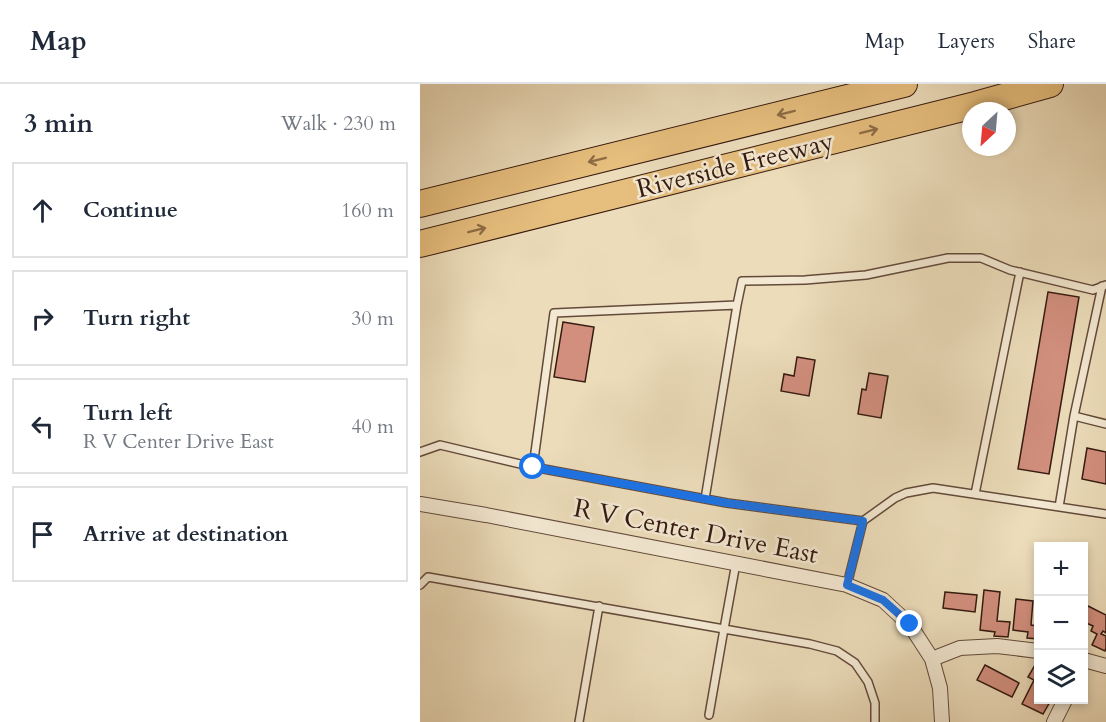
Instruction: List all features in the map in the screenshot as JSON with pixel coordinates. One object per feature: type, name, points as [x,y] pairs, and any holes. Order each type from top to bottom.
[{"type":"highway","name":"Riverside Freeway","points":[[420,204],[904,84]]},
{"type":"highway","name":"Riverside Freeway","points":[[420,244],[975,105],[1050,84]]},
{"type":"street","name":"R V Center Drive East","points":[[420,504],[847,585],[883,600],[910,624],[932,659],[940,688],[942,722]]},
{"type":"street","points":[[932,659],[960,648],[997,646],[1034,651]]},
{"type":"street","points":[[1088,661],[1106,666]]},
{"type":"street","points":[[1054,722],[1063,704]]},
{"type":"lane","points":[[705,499],[742,281],[805,280],[866,275],[948,258],[981,258],[1020,272],[1093,290],[1104,285]]},
{"type":"lane","points":[[975,494],[1020,272]]},
{"type":"lane","points":[[1059,507],[1074,416],[1104,285]]},
{"type":"lane","points":[[533,467],[554,313],[737,306]]},
{"type":"lane","points":[[1074,416],[1106,424]]},
{"type":"lane","points":[[420,452],[440,445],[533,467],[727,503],[863,521]]},
{"type":"lane","points":[[847,585],[863,521],[895,498],[906,493],[933,488],[1106,514]]},
{"type":"lane","points":[[709,715],[736,563]]},
{"type":"lane","points":[[420,585],[428,577],[801,642],[837,651],[855,663],[868,682],[875,703],[875,722]]},
{"type":"lane","points":[[579,722],[599,606]]},
{"type":"building","points":[[1048,292],[1079,297],[1049,474],[1018,469]]},
{"type":"building","points":[[563,322],[594,327],[585,382],[554,377]]},
{"type":"building","points":[[797,357],[815,360],[809,396],[781,391],[784,374],[794,376]]},
{"type":"building","points":[[869,373],[888,376],[881,418],[858,414],[862,389],[866,390]]},
{"type":"building","points":[[1087,448],[1106,452],[1106,484],[1082,479]]},
{"type":"building","points":[[984,590],[1000,592],[997,621],[1010,622],[1008,637],[994,636],[995,632],[980,630]]},
{"type":"building","points":[[945,592],[977,595],[975,612],[943,608]]},
{"type":"building","points":[[1016,599],[1033,601],[1031,625],[1034,625],[1034,639],[1027,638],[1028,632],[1013,630]]},
{"type":"building","points":[[1088,606],[1106,615],[1106,633],[1103,631],[1101,634],[1106,636],[1105,651],[1092,645],[1097,634],[1091,631],[1093,626],[1088,624]]},
{"type":"building","points":[[985,665],[1019,683],[1012,697],[977,680]]},
{"type":"building","points":[[1034,667],[1034,680],[1028,677]]},
{"type":"building","points":[[1034,680],[1034,704],[1049,704],[1043,714],[1022,704]]},
{"type":"route","points":[[533,467],[727,503],[863,521],[847,585],[883,600],[910,624]]}]
